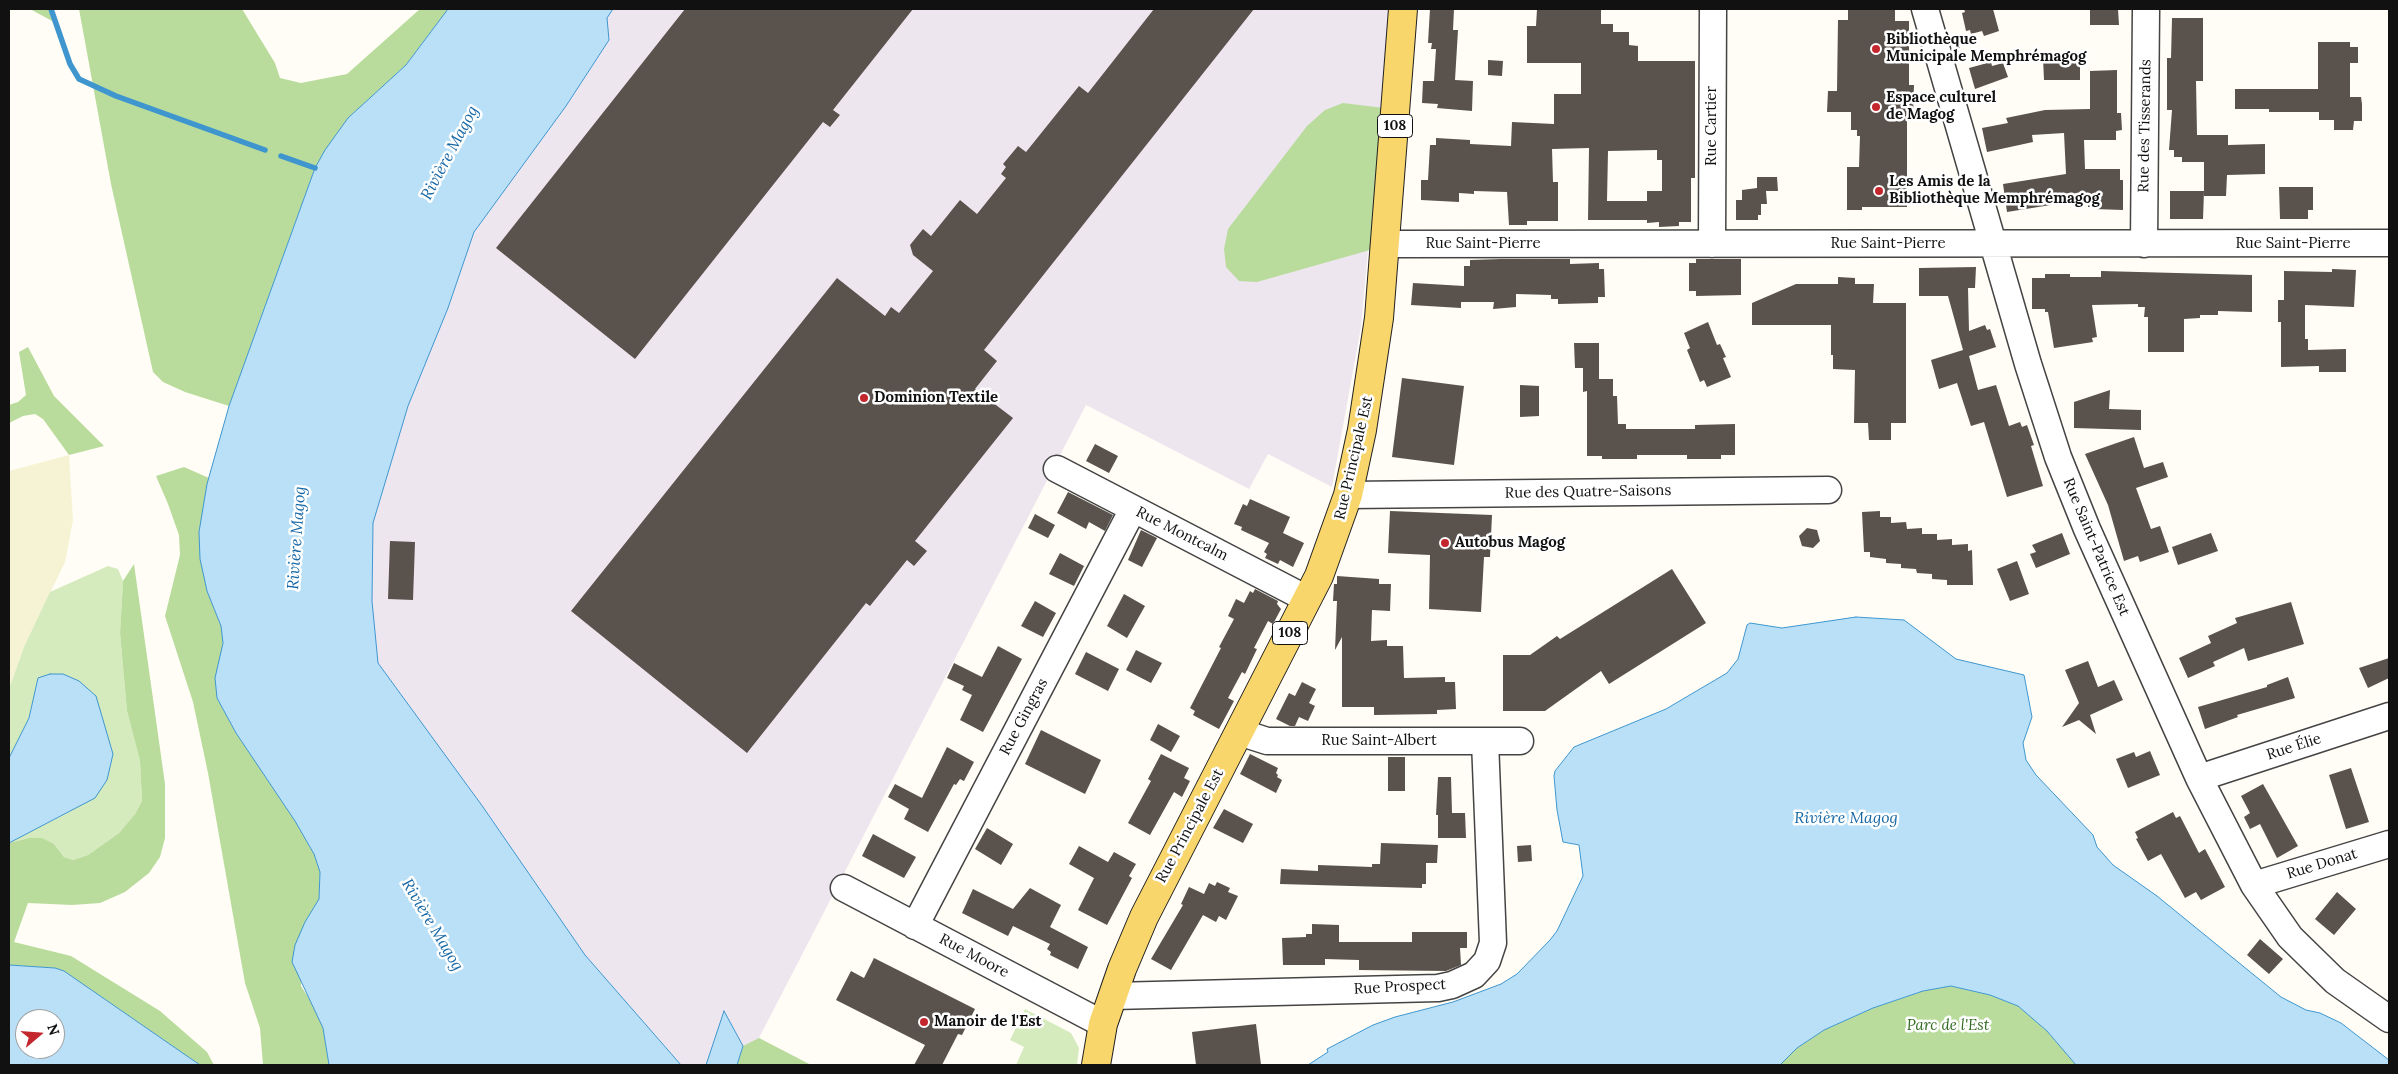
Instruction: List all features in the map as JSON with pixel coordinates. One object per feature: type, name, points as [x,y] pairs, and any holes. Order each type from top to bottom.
[{"type":"main road","name":"Rue Principale Est","points":[[1096,1065],[1104,1024],[1113,996],[1144,917],[1307,598],[1328,554],[1348,495],[1373,364],[1386,244],[1404,9]]},
{"type":"street","name":"Rue Cartier","points":[[1712,244],[1713,9]]},
{"type":"street","name":"Rue Saint-Patrice Est","points":[[1925,9],[1992,245],[2045,420],[2069,486],[2199,778],[2254,885],[2281,924],[2312,960],[2335,981],[2389,1019]]},
{"type":"street","name":"Rue des Tisserands","points":[[2144,244],[2146,9]]},
{"type":"street","name":"Rue Saint-Pierre","points":[[1386,244],[2389,244]]},
{"type":"street","name":"Rue Montcalm","points":[[1057,469],[1307,598]]},
{"type":"street","name":"Rue des Quatre-Saisons","points":[[1348,495],[1828,490]]},
{"type":"street","name":"Rue Gingras","points":[[915,926],[1134,509]]},
{"type":"street","name":"Rue Élie","points":[[2199,778],[2389,716]]},
{"type":"street","name":"Rue Saint-Albert","points":[[1239,732],[1268,741],[1520,741]]},
{"type":"street","name":"Rue Prospect","points":[[1113,996],[1438,988],[1452,985],[1474,975],[1486,961],[1493,943],[1485,741]]},
{"type":"street","name":"Rue Donat","points":[[2254,885],[2389,844]]},
{"type":"street","name":"Rue Moore","points":[[844,888],[1104,1024]]},
{"type":"shaded area","points":[[613,9],[1390,9],[1361,327],[1332,487],[1268,454],[1249,489],[1086,405],[759,1038],[811,1065],[737,1065],[743,1046],[724,1012],[706,1065],[681,1065],[585,955],[483,807],[378,663],[372,601],[373,523],[408,406],[448,308],[474,232],[566,106],[609,40],[607,18]]},
{"type":"shaded area","points":[[69,455],[73,520],[65,562],[24,647],[9,689],[9,471]]},
{"type":"green space","points":[[30,9],[51,9],[54,22]]},
{"type":"green space","points":[[79,9],[242,9],[275,63],[280,78],[301,83],[347,74],[420,9],[448,9],[406,65],[348,118],[315,168],[229,406],[185,392],[163,382],[153,372],[111,184]]},
{"type":"green space","points":[[1343,103],[1384,108],[1370,250],[1257,282],[1239,281],[1226,267],[1224,249],[1228,229],[1307,126],[1325,110]]},
{"type":"green space","points":[[28,347],[54,396],[104,446],[69,455],[43,419],[35,414],[23,416],[9,423],[9,405],[18,402],[26,395],[19,352]]},
{"type":"green space","points":[[184,467],[209,478],[199,532],[207,591],[221,626],[223,643],[217,698],[236,733],[295,821],[314,854],[320,872],[319,899],[305,922],[301,986],[312,1003],[323,1028],[329,1065],[263,1065],[260,1028],[245,983],[208,773],[193,702],[165,616],[180,555],[179,535],[156,476]]},
{"type":"green space","points":[[134,564],[165,784],[165,838],[160,857],[149,873],[125,892],[100,903],[72,905],[28,903],[14,942],[71,956],[160,1011],[207,1052],[214,1065],[200,1065],[64,971],[55,968],[9,965],[9,843],[29,838],[42,838],[54,844],[64,857],[73,860],[88,855],[119,833],[135,814],[142,801],[140,761],[127,711],[120,633],[123,581]]},
{"type":"green space","points":[[108,566],[118,569],[123,581],[120,633],[127,711],[140,761],[142,801],[135,814],[119,833],[88,855],[73,860],[64,857],[54,844],[29,838],[9,843],[71,811],[38,678],[29,718],[9,758],[9,689],[24,647],[50,592]]},
{"type":"green space","name":"Parc de l'Est","points":[[1951,986],[1990,995],[2018,1006],[2047,1031],[2076,1065],[1780,1065],[1797,1048],[1824,1030],[1873,1008],[1923,991]]},
{"type":"green space","points":[[1025,1009],[1071,1033],[1079,1048],[1077,1065],[1016,1065],[1024,1047],[1010,1040]]},
{"type":"green space","points":[[759,1038],[811,1065],[737,1065],[743,1046]]},
{"type":"water","name":"Rivière Magog","points":[[448,9],[613,9],[607,18],[609,40],[566,106],[474,232],[448,308],[408,406],[373,523],[372,601],[378,663],[483,807],[585,955],[681,1065],[329,1065],[323,1028],[292,962],[295,945],[305,922],[319,899],[320,872],[314,854],[295,821],[236,733],[217,698],[215,678],[223,643],[221,626],[207,591],[200,559],[199,532],[207,484],[229,406],[315,168],[325,150],[348,118],[406,65]]},
{"type":"water","name":"Rivière Magog","points":[[1856,617],[1904,620],[1956,659],[2024,675],[2032,717],[2023,743],[2026,760],[2036,775],[2093,835],[2097,847],[2113,865],[2157,896],[2281,997],[2306,1010],[2320,1013],[2341,1023],[2389,1060],[2389,1065],[2076,1065],[2047,1031],[2018,1006],[1990,995],[1951,986],[1923,991],[1873,1008],[1824,1030],[1797,1048],[1780,1065],[1308,1065],[1328,1052],[1327,1049],[1373,1025],[1395,1017],[1453,1002],[1501,984],[1517,974],[1550,940],[1557,931],[1583,876],[1579,845],[1563,842],[1557,810],[1554,776],[1555,771],[1574,747],[1666,709],[1727,673],[1738,659],[1747,625],[1750,623],[1782,628]]},
{"type":"water","points":[[50,674],[63,674],[79,681],[96,696],[113,754],[107,780],[95,798],[9,843],[9,758],[29,718],[38,678]]},
{"type":"water","points":[[9,965],[55,968],[64,971],[200,1065],[9,1065]]},
{"type":"water","points":[[724,1011],[743,1046],[737,1065],[706,1065]]},
{"type":"building","points":[[685,9],[913,9],[833,110],[840,115],[830,127],[823,122],[635,359],[496,248]]},
{"type":"building","name":"Dominion Textile","points":[[1154,9],[1254,9],[984,350],[997,361],[975,389],[1013,418],[915,541],[927,551],[914,566],[907,560],[870,606],[866,603],[747,753],[571,611],[837,278],[885,316],[891,307],[899,313],[933,271],[913,255],[910,245],[923,229],[931,236],[960,200],[977,214],[1006,178],[1001,174],[1006,167],[1003,164],[1018,146],[1026,152],[1079,86],[1088,93]]},
{"type":"building","points":[[1430,9],[1454,9],[1453,30],[1458,30],[1455,80],[1473,81],[1472,111],[1437,108],[1438,104],[1422,103],[1423,81],[1434,81],[1436,49],[1431,49],[1432,43],[1428,43]]},
{"type":"building","points":[[1537,9],[1601,9],[1601,24],[1613,24],[1613,32],[1629,32],[1629,45],[1638,46],[1638,61],[1695,61],[1695,178],[1691,178],[1691,222],[1679,222],[1679,226],[1659,227],[1659,222],[1647,223],[1647,220],[1588,220],[1589,148],[1552,149],[1553,182],[1558,182],[1558,221],[1527,221],[1527,225],[1509,225],[1507,192],[1474,191],[1474,194],[1459,193],[1459,202],[1421,200],[1421,180],[1428,180],[1430,145],[1436,145],[1436,138],[1470,140],[1470,144],[1511,146],[1512,122],[1554,124],[1554,94],[1581,94],[1581,63],[1527,63],[1527,26],[1536,26]],"holes":[[[1657,150],[1657,160],[1662,160],[1662,191],[1647,191],[1647,201],[1607,201],[1608,151]]]},
{"type":"building","points":[[1848,9],[1895,9],[1895,21],[1909,21],[1909,85],[1914,85],[1913,115],[1907,115],[1907,207],[1862,207],[1862,210],[1847,210],[1847,167],[1859,167],[1860,136],[1857,136],[1857,130],[1851,130],[1851,112],[1827,112],[1828,91],[1837,91],[1838,20],[1848,20]]},
{"type":"building","points":[[1964,9],[1993,9],[1999,31],[1984,36],[1982,31],[1971,34],[1970,30],[1966,31],[1962,13],[1965,12]]},
{"type":"building","points":[[2090,9],[2118,9],[2119,25],[2090,25]]},
{"type":"building","points":[[2172,18],[2203,18],[2203,81],[2196,81],[2197,135],[2228,135],[2228,145],[2265,144],[2265,174],[2227,175],[2226,196],[2204,196],[2204,162],[2182,162],[2182,157],[2174,157],[2174,150],[2169,150],[2172,110],[2167,110],[2167,58],[2171,58]]},
{"type":"building","points":[[2318,42],[2350,42],[2350,47],[2358,47],[2358,63],[2350,63],[2350,97],[2361,97],[2362,121],[2354,121],[2353,130],[2334,130],[2334,120],[2319,120],[2319,112],[2269,112],[2269,109],[2235,109],[2235,89],[2318,89]]},
{"type":"building","points":[[2043,58],[2080,58],[2080,80],[2044,80]]},
{"type":"building","points":[[1488,60],[1503,61],[1502,76],[1488,75]]},
{"type":"building","points":[[1991,62],[1992,66],[2003,63],[2008,77],[1975,89],[1969,68]]},
{"type":"building","points":[[2117,70],[2117,113],[2121,113],[2122,130],[2116,131],[2116,140],[2084,140],[2085,169],[2120,169],[2120,180],[2123,180],[2123,210],[2088,207],[2088,193],[2055,194],[2057,204],[2007,212],[2003,184],[2066,174],[2064,133],[2032,135],[2033,142],[1987,152],[1982,128],[2008,123],[2006,118],[2045,110],[2090,109],[2090,71]]},
{"type":"building","points":[[1757,177],[1777,177],[1778,191],[1766,191],[1767,204],[1761,204],[1761,215],[1758,215],[1758,220],[1736,220],[1736,200],[1742,200],[1742,190],[1757,188]]},
{"type":"building","points":[[2279,187],[2313,187],[2313,210],[2308,210],[2308,219],[2280,219]]},
{"type":"building","points":[[2170,191],[2204,191],[2203,219],[2170,219]]},
{"type":"building","points":[[1570,259],[1570,264],[1599,263],[1599,269],[1604,269],[1605,297],[1598,297],[1598,303],[1558,304],[1558,299],[1551,299],[1551,295],[1516,294],[1516,307],[1493,309],[1494,302],[1461,302],[1461,308],[1411,305],[1413,283],[1464,286],[1464,266],[1470,266],[1470,260]]},
{"type":"building","points":[[1696,259],[1741,259],[1741,295],[1696,296],[1696,291],[1689,291],[1689,263],[1696,263]]},
{"type":"building","points":[[1976,267],[1975,288],[1968,288],[1969,331],[1985,325],[1987,330],[1990,329],[1996,347],[1969,356],[1978,390],[1996,385],[2009,426],[2020,422],[2022,427],[2027,425],[2034,445],[2031,446],[2043,486],[2007,497],[1984,422],[1971,426],[1957,383],[1939,389],[1931,360],[1963,350],[1948,296],[1919,296],[1919,268]]},
{"type":"building","points":[[2332,269],[2356,270],[2354,307],[2305,305],[2305,339],[2308,339],[2308,350],[2346,349],[2346,372],[2319,372],[2319,366],[2281,367],[2281,322],[2278,322],[2278,300],[2284,300],[2284,271],[2332,272]]},
{"type":"building","points":[[2101,271],[2252,275],[2252,312],[2218,311],[2218,315],[2200,315],[2200,318],[2184,319],[2184,352],[2148,352],[2148,317],[2144,317],[2145,307],[2138,307],[2138,304],[2092,305],[2097,337],[2092,338],[2093,342],[2054,348],[2048,312],[2045,312],[2045,309],[2032,309],[2032,278],[2045,278],[2045,274],[2070,274],[2070,277],[2101,277]]},
{"type":"building","points":[[1838,277],[1855,278],[1855,284],[1874,284],[1873,303],[1906,303],[1906,423],[1891,423],[1891,440],[1869,440],[1868,423],[1854,423],[1855,370],[1833,369],[1831,325],[1752,325],[1752,303],[1796,284],[1838,284]]},
{"type":"building","points":[[1708,322],[1717,345],[1720,344],[1726,357],[1723,358],[1731,377],[1707,387],[1704,380],[1700,382],[1687,350],[1690,348],[1684,333]]},
{"type":"building","points":[[1574,343],[1599,343],[1599,379],[1613,379],[1613,396],[1617,396],[1618,424],[1626,424],[1626,429],[1695,429],[1695,425],[1735,424],[1735,455],[1721,455],[1721,459],[1687,459],[1687,455],[1637,455],[1637,459],[1602,459],[1602,456],[1587,456],[1587,391],[1583,392],[1583,368],[1575,368]]},
{"type":"building","points":[[1402,378],[1464,386],[1454,465],[1392,457]]},
{"type":"building","points":[[1520,385],[1539,386],[1539,416],[1520,417]]},
{"type":"building","points":[[2110,390],[2109,409],[2141,410],[2141,430],[2074,428],[2074,402]]},
{"type":"building","points":[[2134,437],[2144,468],[2163,462],[2168,477],[2136,488],[2151,529],[2160,526],[2169,552],[2140,562],[2138,556],[2124,561],[2108,505],[2085,454]]},
{"type":"building","points":[[1095,444],[1118,456],[1109,473],[1086,461]]},
{"type":"building","points":[[1068,492],[1113,515],[1105,531],[1089,522],[1086,529],[1057,513]]},
{"type":"building","points":[[1250,499],[1290,517],[1283,533],[1304,543],[1293,567],[1280,560],[1278,564],[1265,558],[1267,554],[1264,552],[1269,543],[1241,530],[1242,527],[1234,524],[1243,504],[1247,506]]},
{"type":"building","points":[[1390,511],[1492,515],[1490,557],[1484,557],[1481,612],[1429,609],[1430,555],[1388,553]]},
{"type":"building","points":[[1880,511],[1880,517],[1891,517],[1891,523],[1906,522],[1907,529],[1922,528],[1922,534],[1937,534],[1937,540],[1952,539],[1952,545],[1968,544],[1968,551],[1972,550],[1973,585],[1947,585],[1947,580],[1932,579],[1932,574],[1917,573],[1916,569],[1901,568],[1901,564],[1886,563],[1886,559],[1870,557],[1870,552],[1864,552],[1862,512]]},
{"type":"building","points":[[1035,514],[1055,525],[1048,538],[1028,528]]},
{"type":"building","points":[[1807,528],[1817,530],[1820,541],[1813,548],[1802,546],[1799,536]]},
{"type":"building","points":[[1141,530],[1157,538],[1142,567],[1128,560]]},
{"type":"building","points":[[2062,533],[2070,554],[2036,568],[2030,554],[2036,552],[2032,545]]},
{"type":"building","points":[[2211,533],[2218,551],[2178,565],[2172,547]]},
{"type":"building","points":[[390,541],[415,542],[413,600],[388,599]]},
{"type":"building","points":[[1060,553],[1084,566],[1074,586],[1049,574]]},
{"type":"building","points":[[2017,561],[2029,594],[2010,601],[1997,569]]},
{"type":"building","points":[[1672,569],[1706,623],[1609,684],[1601,671],[1545,711],[1503,711],[1503,655],[1530,655],[1557,636],[1560,639]]},
{"type":"building","points":[[1337,576],[1379,579],[1379,584],[1391,584],[1390,611],[1372,610],[1371,641],[1387,640],[1387,646],[1403,646],[1404,678],[1445,677],[1445,682],[1455,682],[1456,709],[1437,710],[1437,714],[1374,715],[1374,707],[1342,707],[1342,637],[1335,650],[1337,601],[1333,601],[1334,584],[1337,584]]},
{"type":"building","points":[[1255,589],[1278,601],[1277,604],[1281,609],[1273,624],[1268,621],[1254,648],[1257,649],[1245,674],[1242,672],[1228,698],[1234,701],[1219,729],[1193,715],[1195,711],[1190,708],[1234,619],[1228,616],[1236,599],[1244,603],[1250,591],[1253,593]]},
{"type":"building","points":[[1124,594],[1145,606],[1127,638],[1107,626]]},
{"type":"building","points":[[1035,601],[1056,613],[1043,637],[1021,626]]},
{"type":"building","points":[[2291,602],[2304,644],[2248,661],[2244,648],[2213,662],[2215,666],[2188,678],[2179,658],[2211,643],[2208,636],[2237,623],[2235,618]]},
{"type":"building","points":[[998,646],[1022,659],[983,732],[960,720],[972,695],[962,690],[964,686],[947,678],[954,663],[982,677]]},
{"type":"building","points":[[1136,650],[1162,663],[1151,683],[1126,670]]},
{"type":"building","points":[[1086,652],[1119,669],[1108,691],[1075,674]]},
{"type":"building","points":[[2389,658],[2389,678],[2368,688],[2359,668]]},
{"type":"building","points":[[2088,661],[2098,687],[2114,680],[2123,700],[2090,715],[2096,734],[2079,720],[2062,727],[2079,703],[2065,670]]},
{"type":"building","points":[[2288,677],[2295,698],[2237,715],[2238,717],[2205,729],[2198,707],[2267,687],[2267,685]]},
{"type":"building","points":[[1302,682],[1316,689],[1309,703],[1315,706],[1308,721],[1299,717],[1295,726],[1290,726],[1276,719],[1289,693],[1295,696]]},
{"type":"building","points":[[1158,724],[1180,736],[1171,752],[1150,740]]},
{"type":"building","points":[[1041,730],[1101,760],[1085,794],[1025,764]]},
{"type":"building","points":[[947,747],[974,762],[964,781],[960,779],[956,785],[954,784],[928,832],[904,819],[909,809],[888,797],[895,784],[922,798]]},
{"type":"building","points":[[2150,751],[2160,775],[2128,788],[2116,759],[2134,752],[2136,757]]},
{"type":"building","points":[[1161,754],[1189,768],[1184,778],[1190,781],[1182,797],[1174,792],[1150,835],[1128,823],[1151,781],[1148,779]]},
{"type":"building","points":[[1250,754],[1278,768],[1277,777],[1282,780],[1276,793],[1240,774]]},
{"type":"building","points":[[1388,757],[1405,757],[1405,791],[1388,791]]},
{"type":"building","points":[[2351,768],[2369,822],[2346,829],[2329,775]]},
{"type":"building","points":[[1438,777],[1451,777],[1452,813],[1465,813],[1466,838],[1438,838],[1438,815],[1436,815]]},
{"type":"building","points":[[2263,784],[2298,846],[2277,858],[2260,824],[2250,829],[2244,817],[2250,813],[2241,796]]},
{"type":"building","points":[[1224,809],[1253,824],[1243,843],[1213,828]]},
{"type":"building","points":[[2173,812],[2176,818],[2180,816],[2199,853],[2205,849],[2225,887],[2201,900],[2196,892],[2185,898],[2161,854],[2148,861],[2136,839],[2138,838],[2135,832]]},
{"type":"building","points":[[987,828],[1013,844],[1001,865],[975,849]]},
{"type":"building","points":[[873,834],[916,857],[904,878],[862,856]]},
{"type":"building","points":[[1381,843],[1438,845],[1437,863],[1426,863],[1426,884],[1422,884],[1422,888],[1280,884],[1281,869],[1318,871],[1318,865],[1372,867],[1372,864],[1380,864]]},
{"type":"building","points":[[1531,845],[1532,861],[1518,862],[1517,846]]},
{"type":"building","points":[[1079,846],[1108,862],[1114,852],[1136,864],[1129,876],[1132,878],[1107,925],[1078,910],[1094,878],[1069,864]]},
{"type":"building","points":[[1217,882],[1230,888],[1228,892],[1238,896],[1226,920],[1219,916],[1216,922],[1203,915],[1171,970],[1151,959],[1183,905],[1181,904],[1189,887],[1204,894],[1209,883],[1215,886]]},
{"type":"building","points":[[1030,888],[1061,905],[1050,927],[1088,947],[1078,969],[1050,955],[1051,952],[1047,949],[1050,944],[1013,926],[1008,936],[962,913],[973,889],[1013,909]]},
{"type":"building","points":[[2337,892],[2356,909],[2334,935],[2315,919]]},
{"type":"building","points":[[1312,924],[1339,925],[1339,942],[1412,942],[1412,932],[1467,932],[1467,948],[1460,948],[1461,965],[1446,971],[1359,970],[1359,960],[1325,959],[1325,965],[1283,965],[1282,938],[1306,937],[1306,934],[1312,934]]},
{"type":"building","points":[[2260,939],[2283,959],[2269,974],[2247,955]]},
{"type":"building","name":"Manoir de l'Est","points":[[874,958],[975,1009],[962,1035],[958,1034],[942,1065],[914,1065],[925,1045],[836,1000],[851,971],[864,978]]},
{"type":"building","points":[[1256,1024],[1261,1065],[1196,1065],[1192,1032]]},
{"type":"waterway","points":[[51,9],[70,64],[79,79],[116,96],[265,150]]},
{"type":"waterway","points":[[281,156],[315,168]]},
{"type":"place","name":"Bibliothèque Municipale Memphrémagog","points":[[1876,49]]},
{"type":"place","name":"Espace culturel de Magog","points":[[1876,107]]},
{"type":"place","name":"Les Amis de la Bibliothèque Memphrémagog","points":[[1879,191]]},
{"type":"place","name":"Dominion Textile","points":[[864,398]]},
{"type":"place","name":"Autobus Magog","points":[[1445,543]]},
{"type":"place","name":"Manoir de l'Est","points":[[924,1022]]}]
